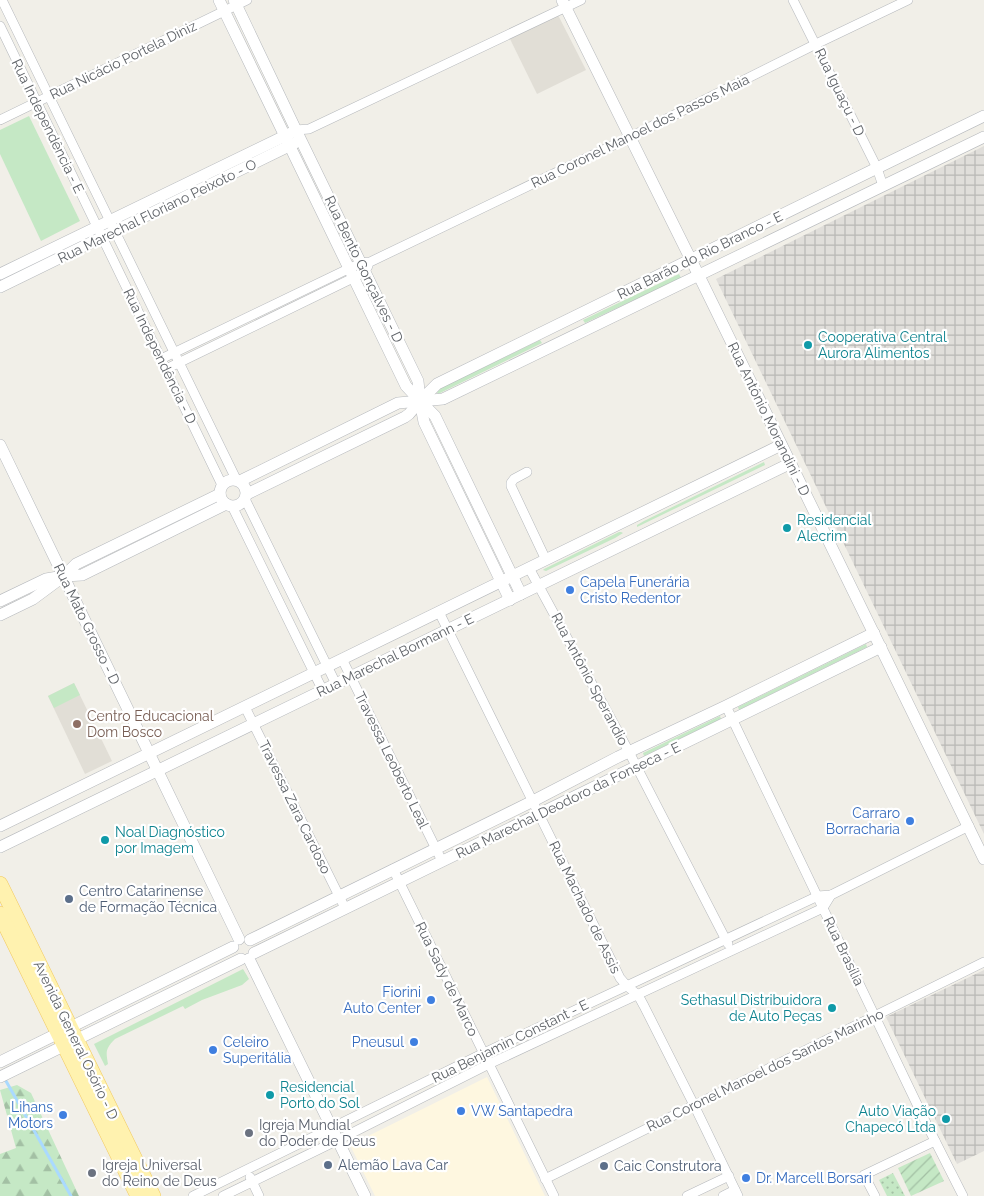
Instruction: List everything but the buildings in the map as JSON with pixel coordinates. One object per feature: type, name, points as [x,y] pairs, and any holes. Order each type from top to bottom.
[{"type":"main road","name":"Avenida General Osório - D","points":[[0,884],[138,1196]]},
{"type":"main road","name":"Avenida General Osório - D","points":[[0,914],[153,1196]]},
{"type":"street","name":"Rua Independência - E","points":[[2,0],[112,226]]},
{"type":"street","name":"Rua Bento Gonçalves - D","points":[[219,0],[406,386],[435,416],[522,594]]},
{"type":"street","name":"Rua Marechal Floriano Peixoto - O","points":[[0,274],[97,227],[112,226],[202,189],[290,146],[298,135],[309,129],[564,4],[581,0]]},
{"type":"street","name":"Rua Iguaçu - D","points":[[794,0],[877,168],[883,186]]},
{"type":"street","name":"Rua Coronel Manoel dos Passos Maia","points":[[166,369],[264,321],[365,265],[908,0]]},
{"type":"street","name":"Rua Bento Gonçalves - D","points":[[239,2],[298,135],[339,218],[365,265],[389,322],[418,381],[424,422],[510,600]]},
{"type":"street","name":"Rua Nicácio Portela Diniz","points":[[0,120],[239,2]]},
{"type":"street","name":"Rua Antônio Morandini - D","points":[[564,4],[984,859]]},
{"type":"street","name":"Rua Independência - E","points":[[0,26],[97,227]]},
{"type":"street","points":[[12,51],[24,46]]},
{"type":"street","name":"Rua Barão do Rio Branco - E","points":[[246,497],[405,417],[437,384],[984,116]]},
{"type":"street","points":[[953,132],[960,148]]},
{"type":"street","name":"Rua Marechal Floriano Peixoto - O","points":[[0,287],[102,238],[112,226],[197,178],[284,135],[298,135]]},
{"type":"street","name":"Rua Barão do Rio Branco - E","points":[[238,480],[398,403],[443,399],[984,137]]},
{"type":"street","points":[[197,178],[202,189]]},
{"type":"street","points":[[780,216],[786,233]]},
{"type":"street","points":[[327,223],[339,218]]},
{"type":"street","name":"Rua Independência - D","points":[[112,226],[178,363],[238,480]]},
{"type":"street","name":"Rua Independência - D","points":[[97,227],[198,435],[225,497],[323,690]]},
{"type":"street","name":"Rua Coronel Manoel dos Passos Maia","points":[[161,359],[259,312],[351,273]]},
{"type":"street","points":[[141,317],[153,310]]},
{"type":"street","points":[[259,312],[264,321]]},
{"type":"street","points":[[378,328],[389,322]]},
{"type":"street","points":[[561,323],[568,338]]},
{"type":"street","points":[[198,435],[211,429]]},
{"type":"street","points":[[316,443],[323,457]]},
{"type":"street","name":"Rua Mato Grosso - D","points":[[0,445],[241,942]]},
{"type":"street","name":"Rua Marechal Bormann - E","points":[[0,826],[781,445]]},
{"type":"street","name":"Rua Marechal Bormann - E","points":[[0,847],[791,463]]},
{"type":"street","points":[[527,472],[514,479],[511,486],[546,560]]},
{"type":"street","points":[[225,497],[227,481],[238,480],[246,488],[246,497],[336,684]]},
{"type":"street","points":[[459,494],[470,489]]},
{"type":"street","points":[[0,615],[33,599],[64,576],[76,564],[148,529],[225,497],[240,504],[246,497]]},
{"type":"street","points":[[0,601],[46,579],[82,575],[154,540],[225,497]]},
{"type":"street","points":[[628,520],[637,538]]},
{"type":"street","points":[[148,529],[154,540]]},
{"type":"street","name":"Rua Antônio Sperandio","points":[[530,568],[629,752],[731,951]]},
{"type":"street","points":[[273,589],[286,582]]},
{"type":"street","name":"Rua Machado de Assis","points":[[439,612],[620,978],[638,995],[737,1193]]},
{"type":"street","name":"Rua Marechal Deodoro da Fonseca - E","points":[[0,1076],[160,983],[241,942],[339,896],[629,752],[874,634]]},
{"type":"street","name":"Rua Marechal Deodoro da Fonseca - E","points":[[0,1062],[165,996],[248,957],[881,647]]},
{"type":"street","name":"Travessa Leoberto Leal","points":[[342,659],[442,861]]},
{"type":"street","name":"Rua Brasília","points":[[726,706],[963,1196]]},
{"type":"street","name":"Travessa Zara Cardoso","points":[[245,707],[345,908]]},
{"type":"street","points":[[60,796],[68,813]]},
{"type":"street","name":"Rua Benjamin Constant - E","points":[[193,1196],[484,1053],[818,896],[831,895],[969,826]]},
{"type":"street","name":"Rua Sady de Marco","points":[[393,869],[554,1196]]},
{"type":"street","points":[[823,908],[831,895]]},
{"type":"street","name":"Rua Benjamin Constant - E","points":[[223,1196],[489,1064],[823,908]]},
{"type":"street","points":[[241,942],[254,945],[248,957],[235,955],[241,942]]},
{"type":"street","points":[[248,957],[365,1196]]},
{"type":"street","name":"Rua Coronel Manoel dos Santos Marinho","points":[[545,1178],[984,962]]},
{"type":"street","points":[[160,983],[165,996]]},
{"type":"street","points":[[529,1032],[534,1043]]},
{"type":"street","points":[[875,1196],[864,1175],[935,1141]]},
{"type":"street","points":[[247,1170],[259,1196]]},
{"type":"street","points":[[687,1196],[728,1176]]},
{"type":"street","points":[[723,1196],[737,1193]]},
{"type":"shaded area","points":[[558,15],[586,70],[537,94],[510,39]]},
{"type":"shaded area","points":[[984,146],[984,834],[716,279]]},
{"type":"shaded area","name":"Centro Educacional Dom Bosco","points":[[74,683],[112,761],[85,774],[48,696]]},
{"type":"shaded area","points":[[984,970],[984,1151],[957,1164],[886,1017]]},
{"type":"shaded area","name":"VW Santapedra","points":[[487,1077],[545,1196],[375,1196],[350,1145]]},
{"type":"green space","points":[[29,116],[80,221],[41,241],[0,154],[0,130]]},
{"type":"green space","points":[[679,274],[681,278],[585,323],[583,320]]},
{"type":"green space","points":[[540,340],[542,343],[438,394],[436,390]]},
{"type":"green space","points":[[764,462],[765,465],[637,527],[637,525],[644,521]]},
{"type":"green space","points":[[619,532],[623,533],[546,571],[543,570],[544,569]]},
{"type":"green space","points":[[866,644],[867,647],[739,710],[738,707]]},
{"type":"green space","points":[[74,683],[80,695],[54,708],[48,696]]},
{"type":"green space","points":[[720,716],[721,719],[644,756],[643,753]]},
{"type":"green space","points":[[243,969],[249,979],[242,985],[202,1000],[185,1009],[183,1006],[115,1039],[109,1045],[107,1053],[108,1064],[105,1066],[94,1044]]},
{"type":"green space","points":[[17,1085],[31,1093],[79,1196],[0,1196],[0,1154],[16,1148],[0,1090]]},
{"type":"green space","points":[[930,1153],[944,1181],[911,1196],[898,1168]]},
{"type":"green space","points":[[893,1173],[905,1196],[887,1196],[879,1180]]},
{"type":"waterway","points":[[6,1081],[71,1196]]},
{"type":"place","name":"Cooperativa Central Aurora Alimentos","points":[[808,345]]},
{"type":"place","name":"Residencial Alecrim","points":[[787,528]]},
{"type":"place","name":"Capela Funerária Cristo Redentor","points":[[570,590]]},
{"type":"place","name":"Centro Educacional Dom Bosco","points":[[77,724]]},
{"type":"place","name":"Carraro Borracharia","points":[[910,821]]},
{"type":"place","name":"Noal Diagnóstico por Imagem","points":[[105,840]]},
{"type":"place","name":"Centro Catarinense de Formação Técnica","points":[[69,899]]},
{"type":"place","name":"Fiorini Auto Center","points":[[431,1000]]},
{"type":"place","name":"Sethasul Distribuidora de Auto Peças","points":[[832,1008]]},
{"type":"place","name":"Pneusul","points":[[414,1042]]},
{"type":"place","name":"Celeiro Superitália","points":[[213,1050]]},
{"type":"place","name":"Residencial Porto do Sol","points":[[270,1095]]},
{"type":"place","name":"VW Santapedra","points":[[461,1111]]},
{"type":"place","name":"Lihans Motors","points":[[63,1115]]},
{"type":"place","name":"Auto Viação Chapecó Ltda","points":[[946,1119]]},
{"type":"place","name":"Igreja Mundial do Poder de Deus","points":[[249,1133]]},
{"type":"place","name":"Alemão Lava Car","points":[[328,1165]]},
{"type":"place","name":"Caic Construtora","points":[[604,1166]]},
{"type":"place","name":"Igreja Universal do Reino de Deus","points":[[92,1173]]},
{"type":"place","name":"Dr. Marcell Borsari","points":[[746,1178]]}]
